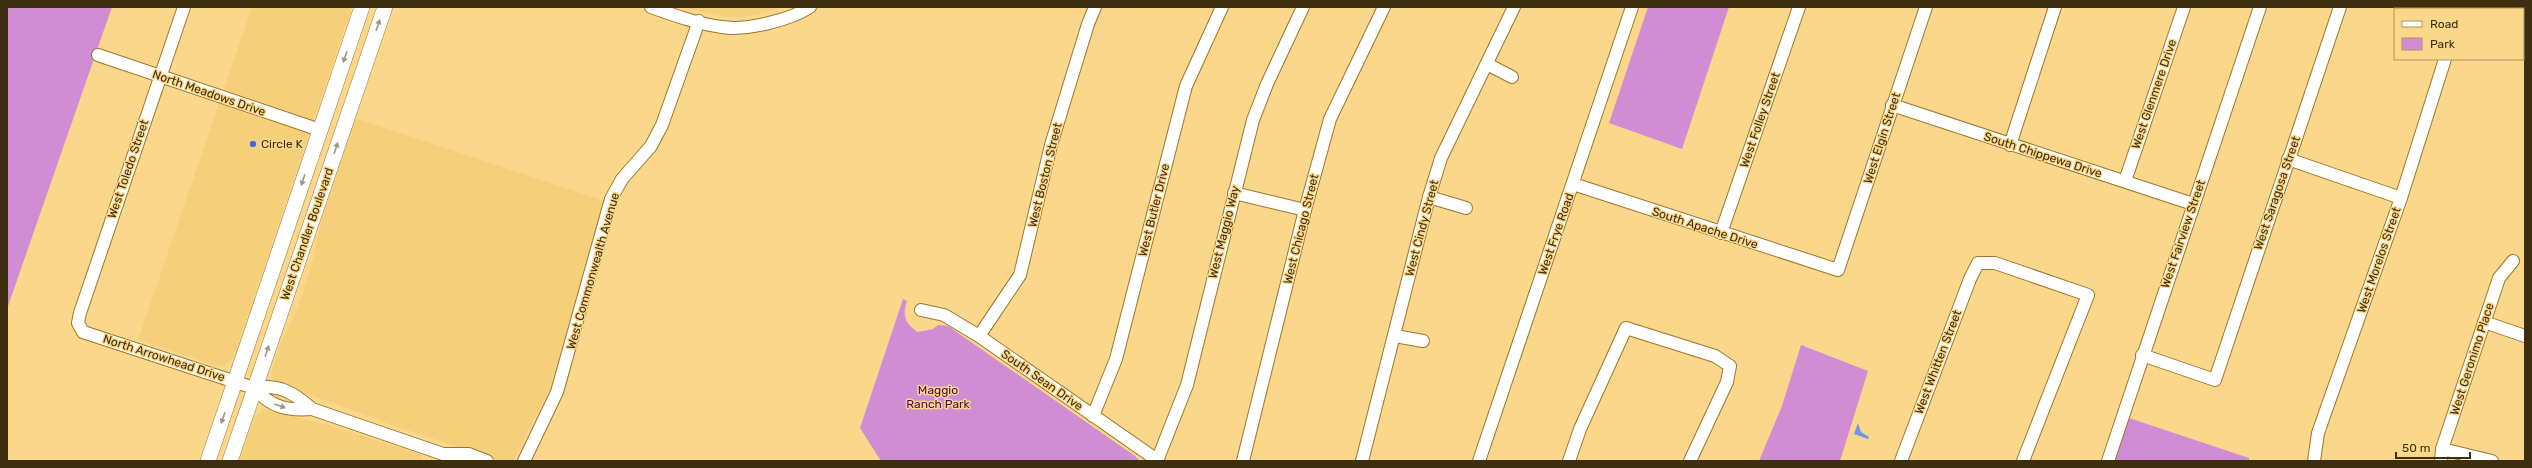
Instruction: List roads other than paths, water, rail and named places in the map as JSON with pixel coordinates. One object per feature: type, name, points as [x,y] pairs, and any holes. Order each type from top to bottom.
[{"type":"main road","name":"West Chandler Boulevard","points":[[230,461],[245,385],[320,130],[362,7]]},
{"type":"main road","name":"West Chandler Boulevard","points":[[208,461],[245,385],[384,7]]},
{"type":"street","name":"West Toledo Street","points":[[83,332],[78,323],[80,313],[184,7]]},
{"type":"street","points":[[651,7],[722,27],[747,27],[788,18],[810,7]]},
{"type":"street","name":"West Boston Street","points":[[979,336],[1020,275],[1051,145],[1088,24],[1096,7]]},
{"type":"street","name":"West Butler Drive","points":[[1094,416],[1116,359],[1186,86],[1222,7]]},
{"type":"street","name":"West Maggio Way","points":[[1157,461],[1186,386],[1253,120],[1267,84],[1303,7]]},
{"type":"street","name":"West Chicago Street","points":[[1243,461],[1305,210],[1330,119],[1384,7]]},
{"type":"street","name":"West Cindy Street","points":[[1362,461],[1429,197],[1441,158],[1514,7]]},
{"type":"street","name":"West Frye Road","points":[[1479,461],[1632,7]]},
{"type":"street","name":"West Folley Street","points":[[1720,233],[1799,7]]},
{"type":"street","name":"West Elgin Street","points":[[1838,270],[1926,7]]},
{"type":"street","points":[[2010,144],[2055,7]]},
{"type":"street","name":"West Glenmere Drive","points":[[2125,181],[2184,7]]},
{"type":"street","name":"West Fairview Street","points":[[2108,461],[2142,355],[2260,7]]},
{"type":"street","name":"West Saragosa Street","points":[[2142,355],[2215,380],[2340,7]]},
{"type":"street","name":"West Commonwealth Avenue","points":[[524,461],[557,392],[611,199],[622,179],[651,146],[662,125],[699,21]]},
{"type":"street","name":"North Meadows Drive","points":[[98,55],[320,130]]},
{"type":"street","name":"West Morelos Street","points":[[2314,461],[2318,432],[2400,198],[2445,60]]},
{"type":"street","points":[[1487,64],[1512,77]]},
{"type":"street","name":"South Chippewa Drive","points":[[1892,105],[2193,204]]},
{"type":"street","points":[[2288,159],[2400,198]]},
{"type":"street","name":"South Apache Drive","points":[[1573,184],[1720,233],[1838,270]]},
{"type":"street","points":[[1234,193],[1305,210]]},
{"type":"street","points":[[1429,197],[1466,208]]},
{"type":"street","name":"West Geronimo Place","points":[[2442,455],[2499,278],[2513,261]]},
{"type":"street","name":"West Whitten Street","points":[[1901,461],[1930,381],[1978,264],[1995,263],[2088,295],[2023,461]]},
{"type":"street","name":"South Sean Drive","points":[[921,310],[944,315],[979,336],[1157,461]]},
{"type":"street","points":[[2484,322],[2525,336]]},
{"type":"street","points":[[1569,461],[1580,429],[1626,328],[1715,356],[1730,366],[1727,382],[1690,461]]},
{"type":"street","name":"North Arrowhead Drive","points":[[83,332],[245,385]]},
{"type":"street","points":[[1394,336],[1423,341]]},
{"type":"street","points":[[245,385],[266,401],[292,411],[312,409]]},
{"type":"street","points":[[245,385],[271,385],[297,396],[312,409],[446,458],[469,454],[487,461]]},
{"type":"street","points":[[2442,455],[2492,461]]},
{"type":"water","points":[[1858,423],[1861,432],[1869,437],[1868,439],[1854,434]]},
{"type":"place","name":"Circle K","points":[[253,144]]},
{"type":"park label","name":"Maggio Ranch Park","points":[[938,397]]}]
